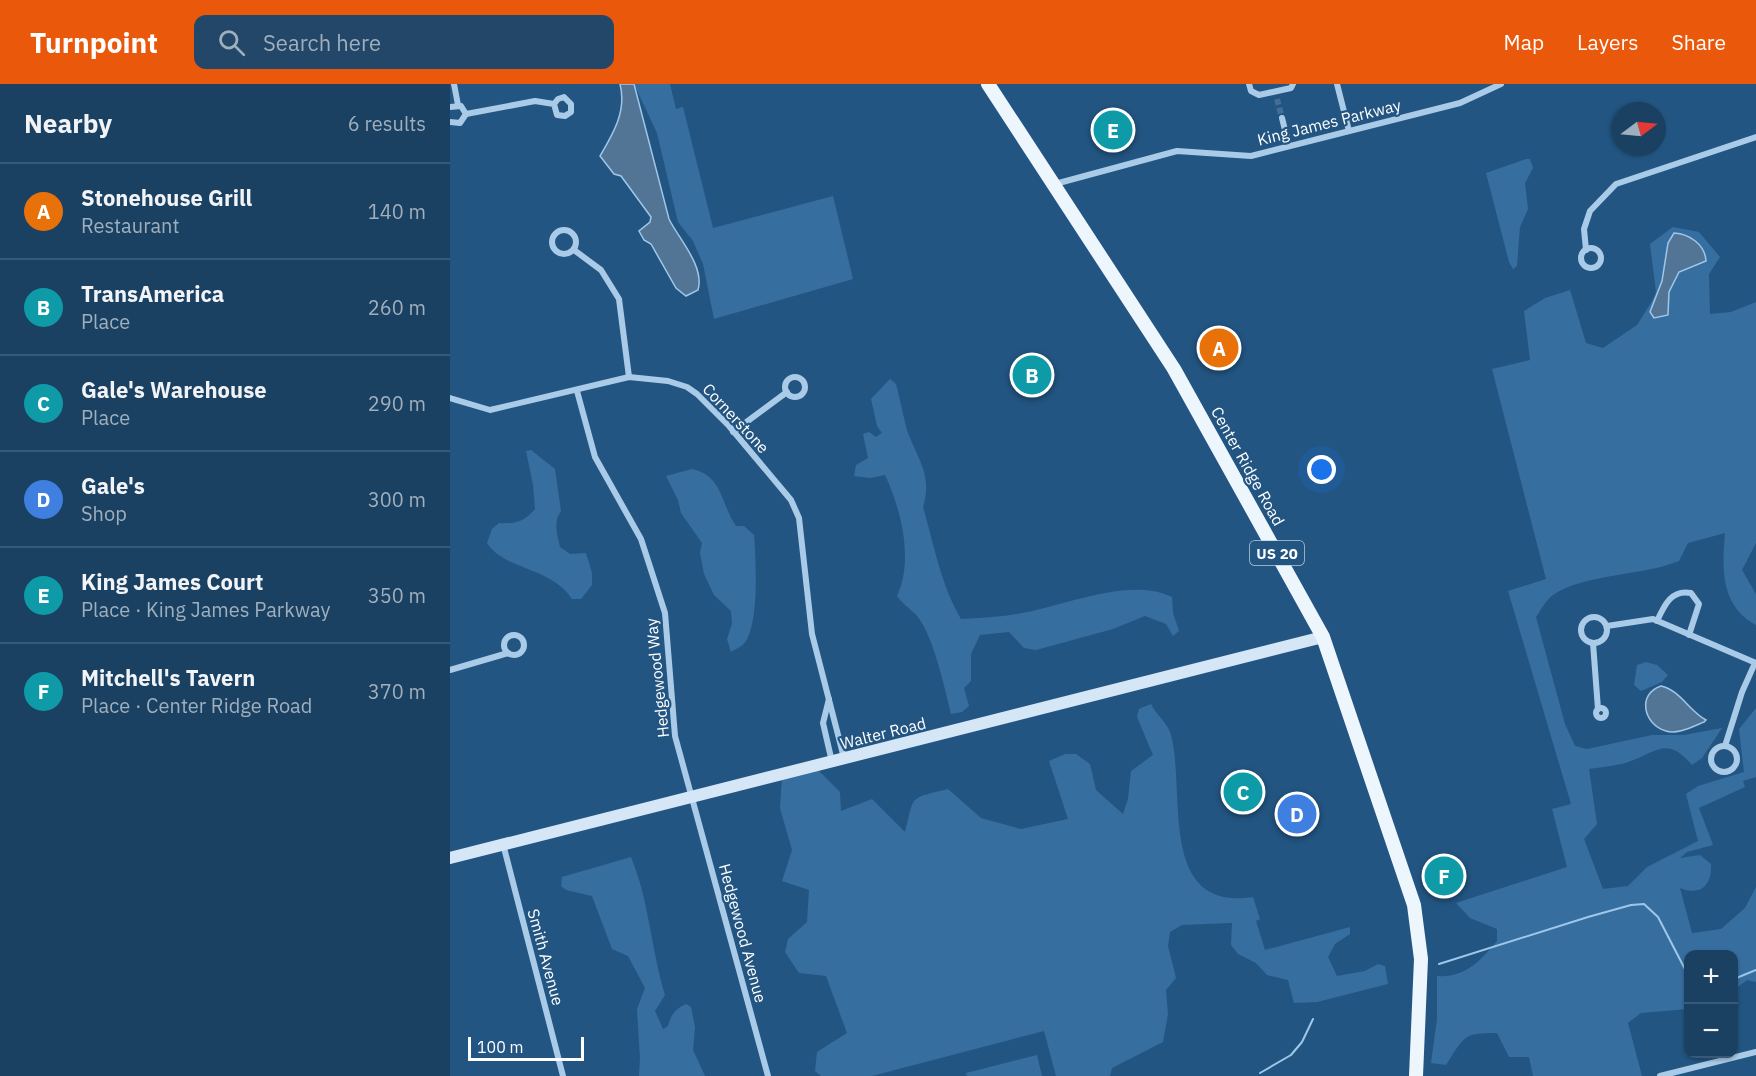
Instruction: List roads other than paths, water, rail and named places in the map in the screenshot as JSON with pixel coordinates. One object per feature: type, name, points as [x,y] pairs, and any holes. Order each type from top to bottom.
[{"type":"main road","name":"Center Ridge Road","points":[[988,84],[1174,369],[1323,637],[1414,905],[1421,959],[1416,1076]]},
{"type":"street","points":[[454,84],[458,105]]},
{"type":"street","points":[[1250,84],[1251,91],[1259,95],[1276,95],[1291,88],[1293,84]]},
{"type":"street","points":[[1337,84],[1349,131]]},
{"type":"street","name":"King James Parkway","points":[[1055,184],[1177,150],[1251,156],[1460,103],[1501,84]]},
{"type":"street","points":[[450,122],[459,123],[466,114],[535,101],[554,104]]},
{"type":"street","points":[[450,107],[458,105],[466,114]]},
{"type":"street","points":[[1282,118],[1289,146]]},
{"type":"street","points":[[1586,250],[1584,229],[1590,211],[1616,184],[1756,137]]},
{"type":"street","points":[[561,231],[569,231],[576,240],[574,250],[566,255],[558,253],[552,244],[555,235],[561,231]]},
{"type":"street","points":[[574,250],[601,270],[619,299],[629,377]]},
{"type":"street","name":"Cornerstone","points":[[450,398],[490,410],[629,377],[668,381],[687,387],[733,432],[791,500],[799,518],[812,634],[829,698],[838,761]]},
{"type":"street","name":"Hedgewood Way","points":[[577,391],[595,457],[641,539],[665,613],[675,736],[693,798]]},
{"type":"street","points":[[733,432],[787,392]]},
{"type":"street","points":[[1657,621],[1667,601],[1678,593],[1691,593],[1699,604],[1689,635]]},
{"type":"street","points":[[1593,617],[1603,620],[1607,626],[1607,635],[1601,642],[1593,643],[1584,638],[1582,624],[1593,617]]},
{"type":"street","points":[[1607,626],[1643,619],[1657,621],[1755,663],[1742,692],[1725,746]]},
{"type":"street","name":"Walter Road","points":[[450,858],[1323,637]]},
{"type":"street","points":[[1593,643],[1598,709]]},
{"type":"street","points":[[450,670],[508,653]]},
{"type":"street","name":"Cornerstone","points":[[829,698],[823,723],[838,761]]},
{"type":"street","points":[[1725,746],[1733,748],[1737,757],[1736,766],[1726,772],[1715,768],[1711,758],[1718,747],[1725,746]]},
{"type":"street","name":"Hedgewood Avenue","points":[[693,798],[768,1076]]},
{"type":"street","name":"Smith Avenue","points":[[503,844],[563,1076]]},
{"type":"street","points":[[1660,1076],[1756,1052]]},
{"type":"waterway","points":[[1439,964],[1588,917],[1631,905],[1644,904],[1658,917],[1684,967]]},
{"type":"waterway","points":[[1738,977],[1756,970]]},
{"type":"waterway","points":[[1260,1073],[1291,1055],[1302,1042],[1313,1019]]},
{"type":"tunnel","points":[[1277,99],[1282,118]]},
{"type":"place","name":"King James Court","points":[[1113,130]]},
{"type":"place","name":"Stonehouse Grill","points":[[1219,348]]},
{"type":"place","name":"TransAmerica","points":[[1032,375]]},
{"type":"place","name":"Gale's Warehouse","points":[[1243,792]]},
{"type":"place","name":"Gale's","points":[[1297,814]]},
{"type":"place","name":"Mitchell's Tavern","points":[[1444,876]]}]
